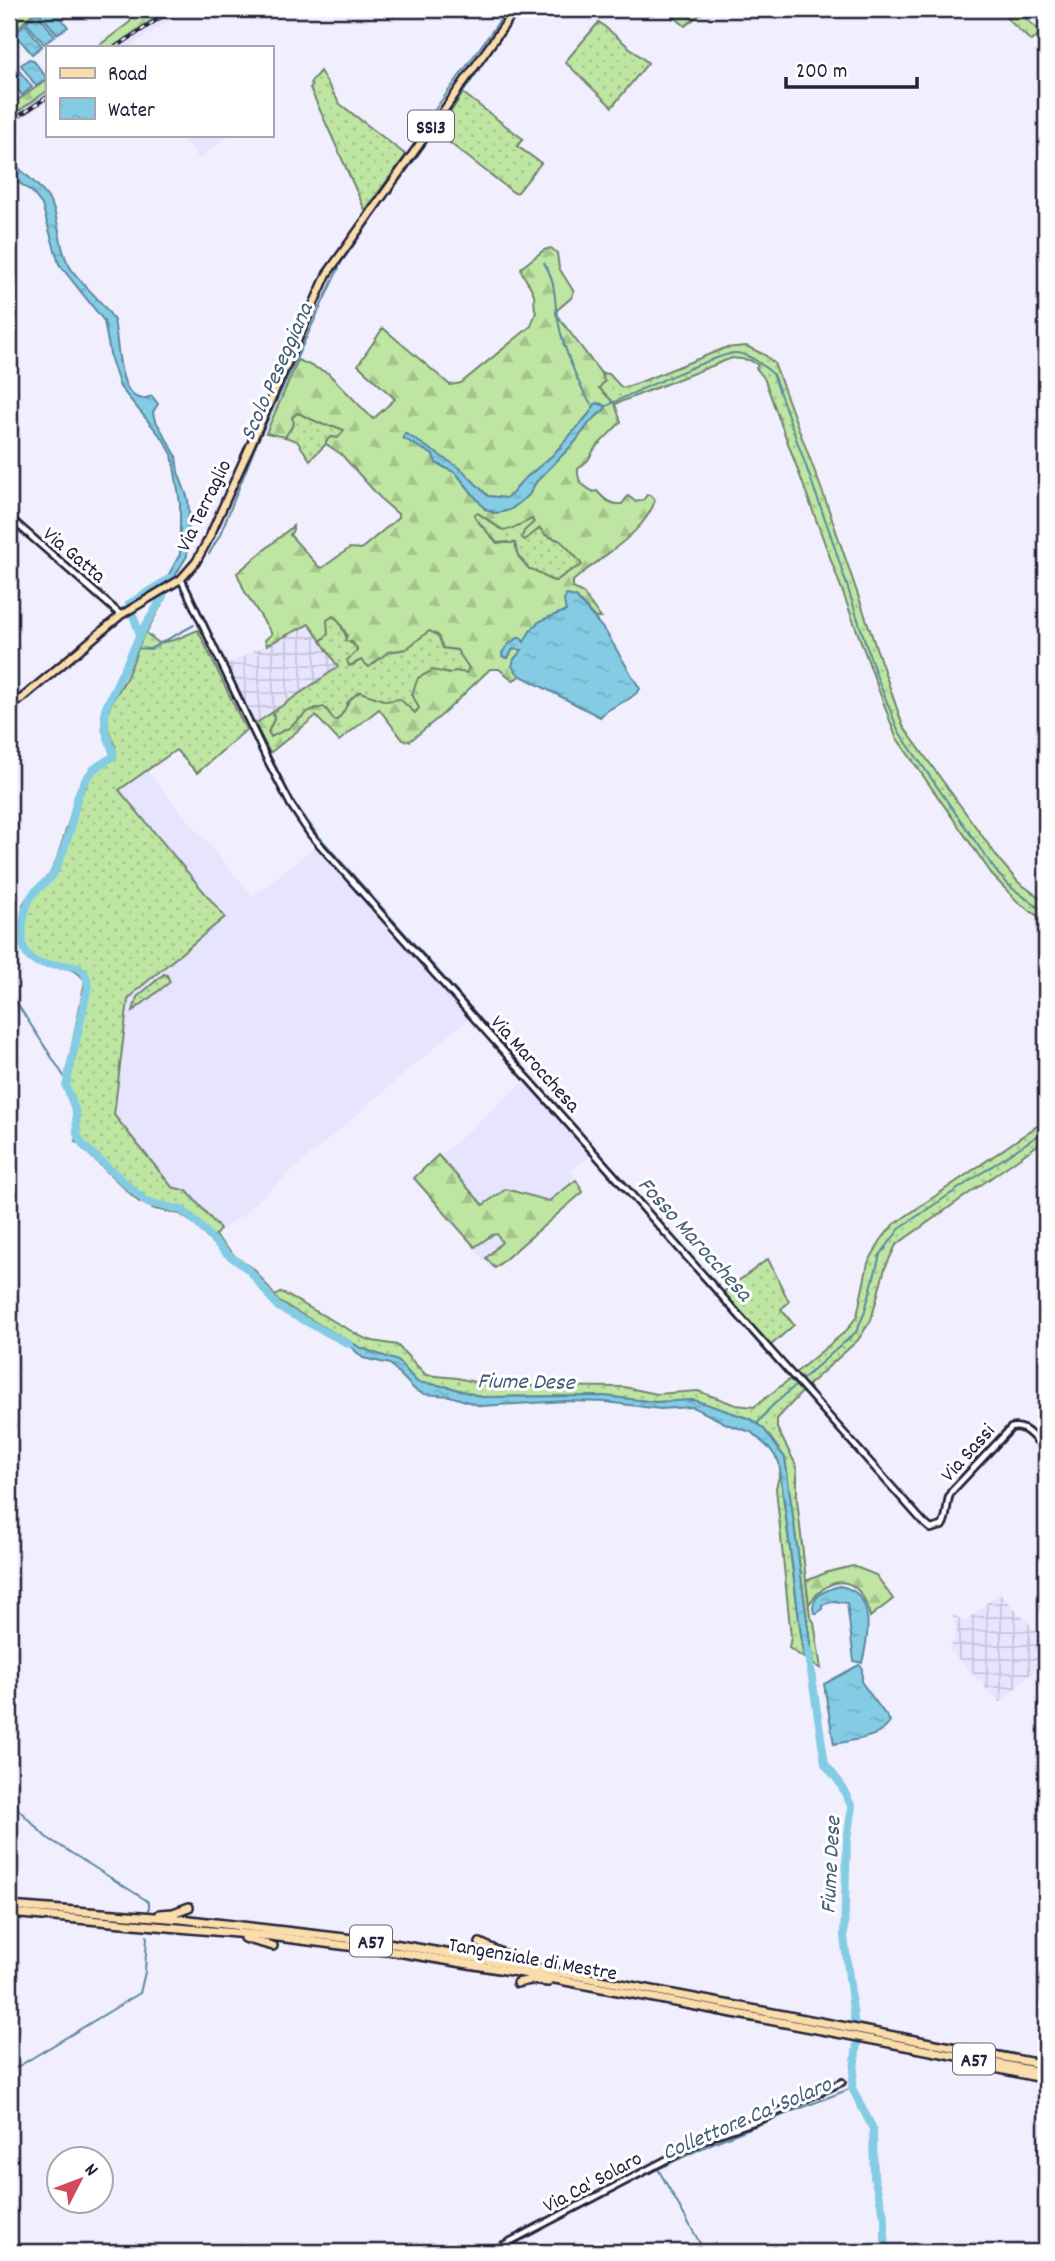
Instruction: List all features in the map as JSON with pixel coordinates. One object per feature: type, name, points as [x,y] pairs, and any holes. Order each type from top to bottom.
[{"type":"highway","name":"Tangenziale di Mestre","points":[[9,1906],[281,1929],[388,1943],[543,1969],[840,2030]]},
{"type":"highway","points":[[146,1916],[173,1913],[189,1907]]},
{"type":"highway","name":"Tangenziale di Mestre","points":[[9,1913],[209,1930],[387,1951],[1046,2065]]},
{"type":"highway","points":[[209,1930],[273,1946]]},
{"type":"highway","points":[[480,1943],[508,1957],[543,1969]]},
{"type":"highway","points":[[517,1983],[531,1980],[572,1982]]},
{"type":"highway","name":"Tangenziale di Mestre","points":[[866,2034],[902,2045],[1046,2073]]},
{"type":"highway","points":[[902,2045],[909,2050],[1046,2079]]},
{"type":"main road","name":"Via Terraglio","points":[[9,709],[121,615],[181,579],[195,562],[209,538],[327,274],[516,9]]},
{"type":"street","name":"Via Gatta","points":[[9,517],[121,615]]},
{"type":"street","name":"Via Marocchesa","points":[[181,579],[267,759],[291,805],[312,835],[928,1527]]},
{"type":"street","name":"Via Sassi","points":[[928,1527],[935,1529],[944,1523],[947,1499],[951,1492],[1011,1428],[1017,1426],[1024,1429],[1046,1449]]},
{"type":"street","name":"Via Ca' Solaro","points":[[490,2252],[710,2137],[767,2117],[842,2082]]},
{"type":"shaded area","points":[[168,9],[187,9],[132,46],[113,46]]},
{"type":"shaded area","points":[[46,92],[46,103],[9,127],[9,118]]},
{"type":"shaded area","points":[[182,136],[229,136],[201,158],[198,158]]},
{"type":"shaded area","points":[[310,624],[338,667],[255,724],[227,664]]},
{"type":"shaded area","points":[[146,770],[253,896],[317,845],[470,1017],[249,1208],[250,1210],[221,1230],[187,1191],[172,1187],[114,1115],[128,1000],[225,917],[119,791]]},
{"type":"shaded area","points":[[524,1081],[591,1155],[571,1171],[575,1177],[570,1185],[574,1192],[491,1268],[413,1180]]},
{"type":"shaded area","points":[[999,1592],[1046,1641],[1046,1659],[1000,1703],[947,1647],[950,1648],[957,1632],[952,1614],[966,1622]]},
{"type":"green space","points":[[9,9],[37,9],[9,37]]},
{"type":"green space","points":[[143,9],[168,9],[113,46],[98,46],[130,22],[131,18]]},
{"type":"green space","points":[[665,9],[707,9],[685,26]]},
{"type":"green space","points":[[997,9],[1016,9],[1041,33],[1031,41]]},
{"type":"green space","points":[[599,22],[648,63],[612,107],[565,62]]},
{"type":"green space","points":[[320,71],[340,104],[406,155],[365,210],[310,88],[310,83]]},
{"type":"green space","points":[[46,81],[46,92],[9,118],[9,106]]},
{"type":"green space","points":[[463,93],[523,139],[517,146],[541,163],[518,192],[514,193],[437,133]]},
{"type":"green space","points":[[551,248],[557,253],[559,268],[574,292],[556,314],[603,376],[604,382],[599,388],[615,404],[621,422],[578,469],[580,480],[587,488],[597,491],[614,504],[622,504],[628,496],[636,502],[647,495],[655,500],[642,523],[620,545],[573,581],[573,588],[583,593],[601,618],[595,618],[576,597],[566,595],[566,611],[536,624],[524,643],[520,638],[502,653],[508,658],[513,649],[523,650],[519,677],[513,680],[499,669],[490,669],[410,741],[403,740],[379,709],[339,741],[316,716],[270,753],[255,724],[273,712],[274,719],[268,732],[271,737],[289,728],[309,711],[323,707],[337,720],[352,698],[360,692],[386,701],[400,699],[415,713],[419,708],[412,694],[418,678],[433,670],[449,674],[455,671],[466,673],[469,668],[457,650],[443,648],[438,635],[429,631],[406,649],[388,652],[369,667],[361,660],[349,666],[347,660],[357,648],[352,642],[345,641],[347,635],[333,616],[327,620],[328,634],[321,641],[309,624],[267,645],[265,640],[272,634],[245,592],[237,573],[293,526],[290,535],[322,568],[350,548],[361,549],[398,518],[398,514],[341,454],[326,444],[331,437],[338,438],[344,430],[324,425],[298,413],[292,417],[294,423],[285,437],[266,433],[298,360],[328,373],[373,419],[395,399],[358,365],[383,328],[450,385],[461,383],[531,326],[536,312],[534,295],[521,268],[544,250]],"holes":[[[596,403],[602,404],[605,409],[536,482],[529,495],[513,508],[503,512],[493,513],[485,509],[456,473],[436,463],[433,455],[404,438],[405,434],[461,469],[488,496],[506,498],[553,455]],[[478,513],[503,530],[532,519],[534,522],[524,531],[522,538],[525,540],[540,528],[546,535],[559,540],[582,565],[556,581],[549,579],[529,569],[518,556],[515,543],[497,543],[475,518]]]},
{"type":"green space","points":[[746,346],[765,355],[774,363],[824,496],[903,726],[1001,862],[1018,882],[1046,902],[1046,922],[1018,902],[994,877],[896,737],[764,378],[756,368],[758,365],[749,360],[732,358],[615,404],[599,388],[603,376],[601,373],[609,374],[622,388],[725,348]]},
{"type":"green space","points":[[298,413],[324,425],[344,430],[338,438],[331,437],[326,441],[310,460],[297,441],[285,437],[292,426],[292,417]]},
{"type":"green space","points":[[478,513],[500,529],[532,519],[534,522],[530,535],[540,528],[546,535],[559,540],[582,565],[556,581],[529,569],[508,542],[497,543],[474,518]]},
{"type":"green space","points":[[165,598],[146,633],[159,643],[198,630],[246,730],[197,773],[176,750],[119,790],[225,917],[128,1000],[114,1115],[172,1187],[187,1191],[220,1229],[215,1236],[236,1257],[212,1243],[180,1214],[155,1209],[139,1202],[81,1147],[83,1145],[76,1142],[73,1109],[64,1085],[85,981],[80,975],[66,968],[28,960],[21,941],[23,904],[50,874],[71,815],[89,779],[116,757],[107,726],[107,715],[148,626]]},
{"type":"green space","points":[[333,616],[338,620],[349,642],[357,647],[353,665],[361,660],[369,667],[388,652],[406,649],[428,631],[432,631],[440,638],[443,648],[457,650],[469,664],[468,671],[449,674],[443,671],[417,685],[412,694],[419,708],[415,713],[405,704],[359,692],[347,703],[345,713],[337,720],[334,720],[326,709],[316,708],[289,728],[271,737],[268,732],[274,719],[273,712],[338,667],[321,641],[325,637],[327,620]]},
{"type":"green space","points":[[164,974],[170,982],[133,1011],[137,997]]},
{"type":"green space","points":[[1046,1120],[1046,1139],[896,1245],[885,1268],[871,1320],[858,1340],[806,1387],[794,1374],[846,1331],[857,1316],[868,1263],[893,1225]]},
{"type":"green space","points":[[438,1155],[483,1205],[506,1189],[549,1201],[576,1180],[583,1192],[495,1268],[486,1258],[502,1242],[497,1234],[475,1247],[414,1178]]},
{"type":"green space","points":[[768,1259],[789,1302],[781,1309],[794,1325],[770,1346],[722,1293]]},
{"type":"green space","points":[[241,1260],[254,1269],[275,1296],[281,1292],[364,1338],[397,1345],[426,1375],[457,1378],[492,1386],[624,1387],[657,1394],[698,1391],[736,1405],[754,1407],[790,1379],[802,1392],[777,1419],[777,1428],[797,1467],[797,1499],[810,1616],[814,1622],[821,1669],[813,1664],[785,1458],[764,1429],[750,1419],[694,1400],[656,1402],[603,1396],[482,1397],[449,1387],[417,1382],[398,1361],[361,1348],[278,1301],[255,1272]]},
{"type":"green space","points":[[780,1473],[804,1658],[789,1648],[791,1637],[776,1488]]},
{"type":"green space","points":[[853,1566],[876,1575],[893,1599],[870,1617],[866,1604],[854,1586],[837,1583],[818,1593],[809,1604],[806,1581]]},
{"type":"water","points":[[42,9],[54,9],[68,27],[57,34],[39,12]]},
{"type":"water","points":[[37,13],[55,36],[44,44],[26,22]]},
{"type":"water","points":[[25,24],[42,46],[32,54],[15,34]]},
{"type":"water","points":[[29,59],[33,60],[46,77],[36,86],[21,65]]},
{"type":"water","points":[[16,68],[32,87],[22,95],[9,79],[9,74]]},
{"type":"water","points":[[9,157],[48,198],[55,213],[66,260],[111,314],[125,384],[132,394],[140,398],[152,396],[158,404],[153,412],[154,418],[176,455],[189,512],[187,556],[173,579],[163,585],[180,554],[180,503],[172,454],[120,387],[111,359],[104,321],[59,264],[42,205],[32,192],[9,173]]},
{"type":"water","points":[[596,403],[606,406],[605,409],[536,482],[529,495],[510,510],[496,513],[485,509],[456,473],[436,463],[433,455],[403,438],[405,433],[461,469],[488,496],[506,498],[553,455]]},
{"type":"water","points":[[566,595],[576,597],[606,632],[640,689],[600,717],[519,675],[512,666],[522,650],[513,649],[508,658],[502,656],[506,647],[514,640],[520,637],[524,642],[541,621],[566,611]]},
{"type":"water","points":[[337,1334],[361,1348],[398,1361],[417,1382],[449,1387],[482,1397],[603,1396],[656,1402],[694,1400],[750,1419],[764,1429],[785,1458],[813,1664],[804,1658],[779,1462],[771,1450],[751,1432],[729,1425],[693,1407],[660,1409],[606,1402],[566,1401],[481,1406],[450,1396],[424,1394],[415,1390],[390,1364],[363,1358]]},
{"type":"water","points":[[839,1586],[859,1596],[864,1605],[868,1628],[862,1663],[854,1661],[847,1603],[834,1601],[822,1605],[822,1609],[814,1613],[816,1598]]},
{"type":"water","points":[[859,1665],[862,1667],[862,1683],[890,1721],[880,1732],[873,1735],[834,1744],[824,1684]]},
{"type":"waterway","points":[[415,137],[508,9]]},
{"type":"waterway","name":"Scolo Peseggiana","points":[[400,180],[479,70]]},
{"type":"waterway","name":"Scolo Peseggiana","points":[[209,554],[220,535],[256,445],[341,263],[380,208]]},
{"type":"waterway","points":[[544,263],[553,286],[564,344],[577,378],[592,405]]},
{"type":"waterway","points":[[605,407],[672,376],[736,353],[756,360],[773,374],[830,533],[875,672],[899,732],[998,874],[1046,913]]},
{"type":"waterway","name":"Fiume Dese","points":[[140,635],[129,604],[172,577]]},
{"type":"waterway","name":"Fiume Dese","points":[[163,596],[140,635],[105,709],[105,729],[114,755],[94,769],[83,785],[55,871],[33,894],[27,907],[23,943],[28,956],[35,961],[73,966],[86,976],[88,987],[66,1086],[76,1112],[77,1134],[83,1145],[146,1202],[181,1210],[191,1217],[226,1253],[249,1270],[278,1307],[349,1344]]},
{"type":"waterway","name":"Scolo Peseggiana","points":[[135,648],[150,649],[194,625]]},
{"type":"waterway","name":"Fosso Marocchesa","points":[[269,753],[289,793]]},
{"type":"waterway","name":"Fosso Marocchesa","points":[[298,807],[316,833],[478,1016]]},
{"type":"waterway","points":[[9,991],[67,1081]]},
{"type":"waterway","name":"Fosso Marocchesa","points":[[566,1116],[800,1379]]},
{"type":"waterway","points":[[757,1424],[770,1408],[856,1332],[864,1314],[880,1255],[901,1227],[1046,1130]]},
{"type":"waterway","name":"Fiume Dese","points":[[808,1651],[825,1764],[840,1783],[852,1807],[847,1839],[844,1936],[857,2043],[852,2088],[873,2129],[874,2178],[885,2218],[885,2252]]},
{"type":"waterway","points":[[9,1800],[46,1837],[146,1900],[149,1910]]},
{"type":"waterway","points":[[9,2072],[140,1993],[145,1972],[147,1936]]},
{"type":"waterway","name":"Collettore Ca' Solaro","points":[[705,2252],[658,2169],[715,2142],[852,2088]]},
{"type":"railway","points":[[118,46],[173,9]]},
{"type":"railway","points":[[9,123],[46,98]]}]
